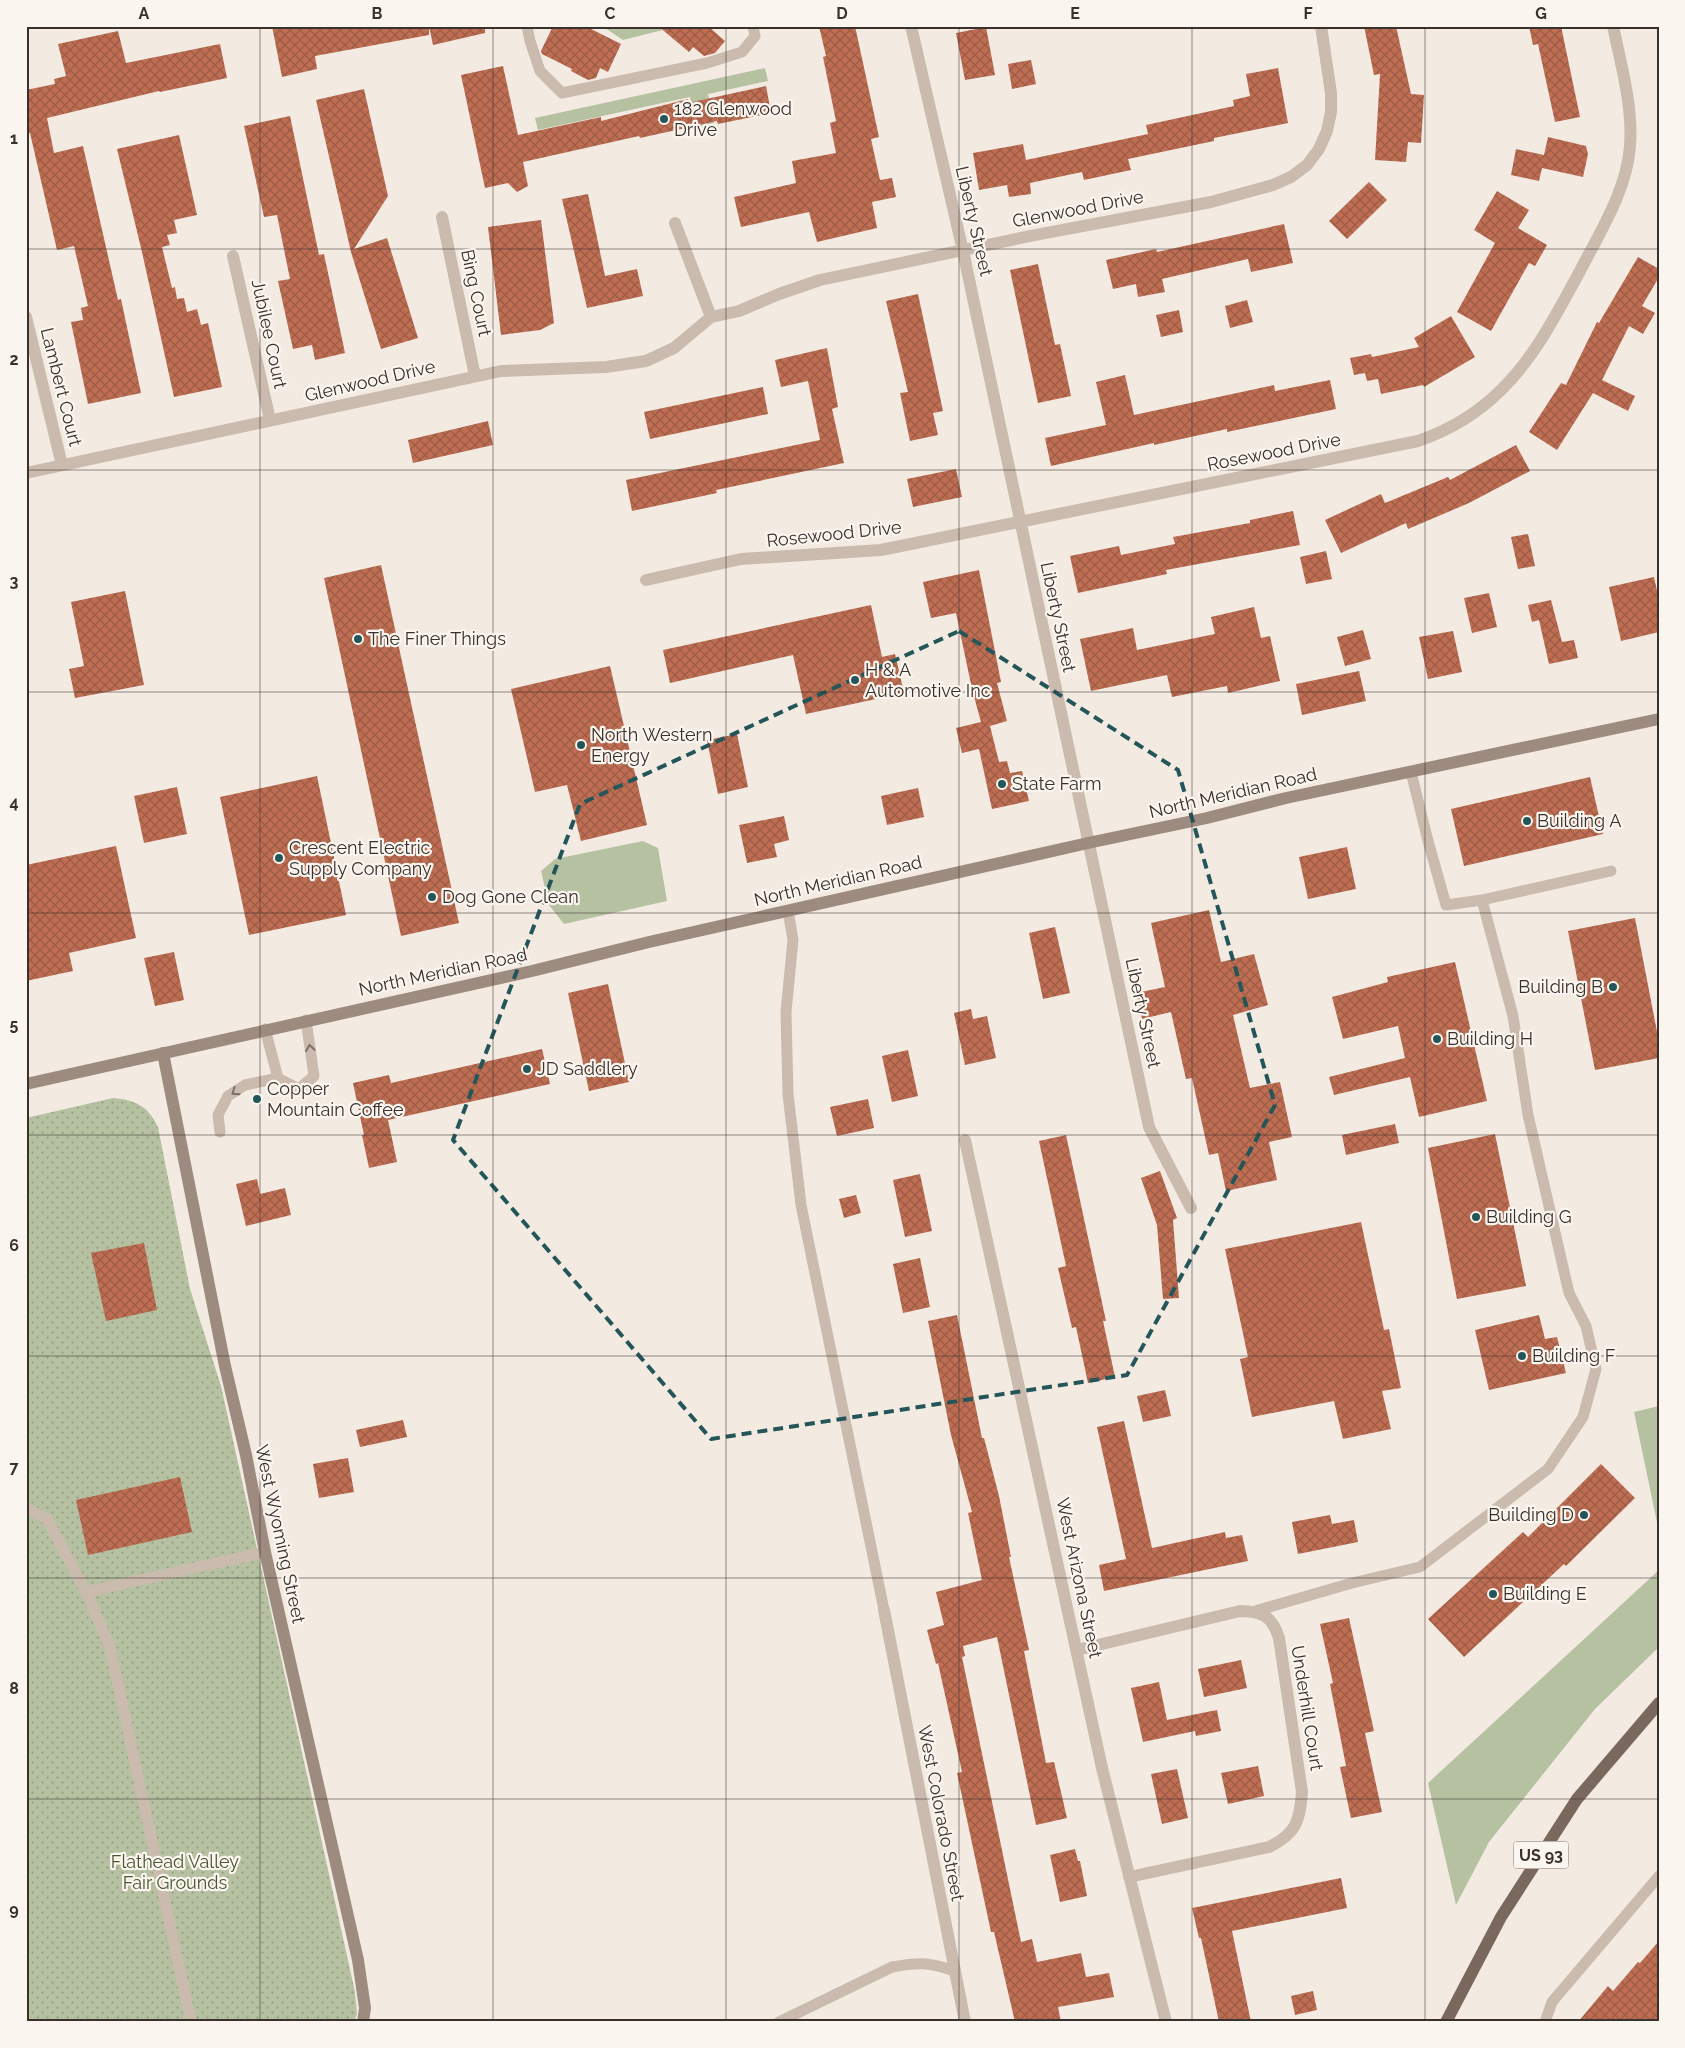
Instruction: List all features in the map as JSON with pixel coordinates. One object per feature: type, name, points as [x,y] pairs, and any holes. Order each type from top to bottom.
[{"type":"main road","name":"North Meridian Road","points":[[26,1084],[163,1054],[264,1029],[532,971],[1088,843],[1659,718]]},
{"type":"main road","name":"West Wyoming Street","points":[[163,1054],[225,1366],[246,1455],[265,1552],[358,1960],[365,2008],[363,2022]]},
{"type":"main road","name":"US 93","points":[[1446,2022],[1501,1917],[1577,1799],[1659,1704]]},
{"type":"street","name":"Liberty Street","points":[[911,26],[963,251],[1149,1127],[1191,1208]]},
{"type":"street","name":"Glenwood Drive","points":[[26,474],[502,371],[606,367],[646,361],[674,348],[711,317],[739,311],[779,294],[820,280],[1254,192],[1292,177],[1307,165],[1320,149],[1327,131],[1331,112],[1331,93],[1321,26]]},
{"type":"street","name":"Rosewood Drive","points":[[646,580],[741,560],[881,550],[1418,441],[1453,427],[1486,404],[1517,373],[1542,338],[1604,226],[1621,187],[1627,167],[1630,125],[1625,84],[1613,26]]},
{"type":"street","name":"Bing Court","points":[[442,217],[475,376]]},
{"type":"street","points":[[675,223],[711,317]]},
{"type":"street","name":"Jubilee Court","points":[[234,256],[270,420]]},
{"type":"street","name":"Lambert Court","points":[[26,318],[62,465]]},
{"type":"street","name":"West Arizona Street","points":[[964,1140],[1102,1768],[1166,2022]]},
{"type":"street","name":"West Colorado Street","points":[[884,1610],[965,2022]]},
{"type":"street","points":[[1077,1650],[1240,1610],[1255,1611]]},
{"type":"street","name":"Underhill Court","points":[[1129,1876],[1269,1847],[1282,1841],[1295,1829],[1301,1809],[1302,1792],[1279,1638],[1275,1627],[1268,1618],[1255,1611]]},
{"type":"lane","points":[[527,26],[540,71],[562,93],[707,63],[742,52],[755,36],[753,26]]},
{"type":"lane","points":[[1411,772],[1446,904],[1482,900],[1611,872]]},
{"type":"lane","points":[[1255,1611],[1352,1583],[1420,1567],[1548,1469],[1583,1417],[1596,1369],[1586,1326],[1569,1293],[1528,1115],[1513,1016],[1482,900]]},
{"type":"lane","points":[[788,911],[793,940],[786,1012],[788,1094],[800,1205],[884,1610]]},
{"type":"lane","points":[[220,1132],[218,1115],[228,1096],[245,1086],[278,1078],[299,1089],[314,1076],[306,1020]]},
{"type":"lane","points":[[264,1029],[278,1078]]},
{"type":"lane","points":[[26,1508],[47,1519],[86,1592],[110,1647],[191,2022]]},
{"type":"lane","points":[[86,1592],[265,1552]]},
{"type":"lane","points":[[1545,2022],[1552,2002],[1659,1876]]},
{"type":"lane","points":[[779,2022],[892,1967],[911,1964],[932,1964],[954,1971]]},
{"type":"highlighted area","points":[[959,631],[1178,770],[1275,1105],[1127,1375],[711,1439],[453,1140],[580,804]]},
{"type":"green space","points":[[602,26],[666,26],[663,30],[623,40]]},
{"type":"green space","points":[[765,68],[768,81],[708,94],[714,123],[697,127],[690,97],[538,130],[535,118]]},
{"type":"green space","points":[[643,841],[658,848],[667,901],[564,924],[549,905],[541,871],[555,859]]},
{"type":"green space","name":"Flathead Valley Fair Grounds","points":[[113,1098],[128,1100],[140,1105],[150,1114],[158,1127],[190,1289],[221,1386],[355,1992],[357,2014],[354,2022],[26,2022],[26,1118]]},
{"type":"green space","points":[[1659,1406],[1659,1532],[1634,1412]]},
{"type":"green space","points":[[1659,1570],[1659,1647],[1595,1709],[1489,1842],[1456,1905],[1428,1783]]},
{"type":"building","points":[[272,26],[429,26],[429,35],[315,56],[317,69],[282,77]]},
{"type":"building","points":[[429,26],[485,26],[485,33],[433,45]]},
{"type":"building","points":[[553,26],[585,26],[621,44],[608,72],[600,68],[596,78],[588,80],[571,71],[572,69],[542,54],[541,51]]},
{"type":"building","points":[[658,26],[708,26],[725,41],[715,53],[704,56],[693,47],[689,52]]},
{"type":"building","points":[[819,26],[855,26],[879,137],[871,139],[880,180],[892,178],[896,197],[872,202],[877,228],[817,242],[809,212],[741,227],[734,197],[796,183],[792,161],[836,153],[830,123],[836,121],[823,57],[826,56]]},
{"type":"building","points":[[1364,26],[1396,26],[1411,94],[1424,95],[1421,143],[1408,142],[1406,162],[1375,160],[1380,74],[1374,75]]},
{"type":"building","points":[[1529,26],[1561,26],[1580,117],[1555,122],[1538,44],[1533,45]]},
{"type":"building","points":[[986,27],[995,75],[965,80],[956,33]]},
{"type":"building","points":[[118,31],[126,63],[220,44],[227,78],[159,91],[47,118],[54,153],[83,146],[118,300],[121,299],[141,393],[88,404],[71,322],[83,320],[81,308],[88,306],[74,246],[57,250],[30,133],[26,134],[26,90],[55,84],[54,79],[66,76],[58,44]]},
{"type":"building","points":[[1031,60],[1036,84],[1012,89],[1008,64]]},
{"type":"building","points":[[503,66],[518,135],[601,117],[601,121],[688,99],[688,103],[766,86],[771,113],[718,124],[717,121],[640,138],[639,136],[523,162],[528,186],[517,192],[508,183],[485,188],[461,75]]},
{"type":"building","points":[[1278,68],[1288,123],[1214,138],[1214,141],[1128,159],[1131,170],[1084,180],[1082,172],[1030,183],[1031,194],[1009,197],[1007,185],[979,190],[973,153],[1023,144],[1026,160],[1148,134],[1146,125],[1234,106],[1233,100],[1250,96],[1246,74]]},
{"type":"building","points":[[364,89],[388,196],[354,249],[387,238],[418,338],[381,349],[351,252],[316,100]]},
{"type":"building","points":[[290,116],[319,255],[324,254],[345,353],[315,360],[312,345],[293,349],[278,281],[290,279],[277,215],[264,217],[244,126]]},
{"type":"building","points":[[179,135],[197,215],[174,220],[177,233],[167,235],[170,245],[162,247],[172,288],[175,287],[177,299],[184,298],[187,312],[197,309],[201,325],[208,323],[222,387],[174,397],[117,149]]},
{"type":"building","points":[[1548,137],[1586,146],[1588,154],[1583,177],[1542,168],[1539,181],[1511,175],[1516,149],[1544,155]]},
{"type":"building","points":[[1369,182],[1387,200],[1347,239],[1329,221]]},
{"type":"building","points":[[1497,191],[1529,210],[1518,228],[1547,245],[1535,266],[1529,263],[1491,331],[1457,312],[1495,243],[1474,230]]},
{"type":"building","points":[[588,194],[605,276],[637,269],[643,296],[587,308],[562,199]]},
{"type":"building","points":[[541,220],[554,323],[540,330],[501,335],[488,227]]},
{"type":"building","points":[[1284,224],[1293,263],[1251,272],[1248,259],[1162,279],[1165,292],[1138,297],[1136,284],[1113,289],[1106,260],[1156,249],[1157,252]]},
{"type":"building","points":[[1638,257],[1659,269],[1659,277],[1642,306],[1655,313],[1643,334],[1629,326],[1602,380],[1635,396],[1628,411],[1593,393],[1557,450],[1529,432],[1561,383],[1566,385],[1597,322],[1599,323]]},
{"type":"building","points":[[1038,264],[1055,345],[1060,344],[1071,396],[1038,403],[1010,270]]},
{"type":"building","points":[[918,294],[943,411],[933,413],[938,435],[910,441],[900,393],[908,392],[886,301]]},
{"type":"building","points":[[1247,300],[1253,322],[1230,328],[1225,306]]},
{"type":"building","points":[[1179,310],[1183,332],[1161,337],[1156,315]]},
{"type":"building","points":[[1451,316],[1475,357],[1424,387],[1423,385],[1381,394],[1378,379],[1367,381],[1365,373],[1354,375],[1350,358],[1371,354],[1372,357],[1419,347],[1414,338]]},
{"type":"building","points":[[827,348],[838,407],[832,409],[844,463],[716,490],[717,493],[632,511],[626,480],[820,440],[808,381],[781,387],[775,360]]},
{"type":"building","points":[[1125,375],[1134,415],[1274,385],[1275,391],[1330,380],[1336,409],[1227,432],[1227,429],[1154,445],[1154,443],[1051,466],[1045,438],[1106,425],[1096,382]]},
{"type":"building","points":[[763,387],[768,414],[650,439],[644,412]]},
{"type":"building","points":[[488,421],[493,445],[413,463],[408,440]]},
{"type":"building","points":[[1516,445],[1530,471],[1469,503],[1408,529],[1406,523],[1341,553],[1325,520],[1381,494],[1385,503],[1448,477],[1450,480]]},
{"type":"building","points":[[956,469],[962,497],[913,507],[907,479]]},
{"type":"building","points":[[1293,511],[1300,545],[1166,570],[1167,574],[1078,593],[1070,556],[1119,546],[1121,555],[1175,544],[1173,537],[1250,523],[1250,520]]},
{"type":"building","points":[[1528,534],[1535,566],[1518,569],[1511,537]]},
{"type":"building","points":[[1326,551],[1332,579],[1306,584],[1300,557]]},
{"type":"building","points":[[381,565],[459,923],[401,936],[324,578]]},
{"type":"building","points":[[979,570],[1001,682],[997,683],[1007,721],[990,726],[999,762],[1007,761],[1010,773],[1022,771],[1029,801],[992,809],[979,749],[962,753],[956,728],[981,722],[956,613],[931,618],[923,582]]},
{"type":"building","points":[[1654,577],[1659,600],[1659,632],[1621,641],[1609,587]]},
{"type":"building","points":[[125,591],[144,685],[75,698],[69,669],[84,666],[71,602]]},
{"type":"building","points":[[1489,593],[1497,627],[1472,633],[1464,598]]},
{"type":"building","points":[[1551,600],[1562,642],[1574,640],[1578,658],[1549,664],[1539,620],[1532,622],[1528,605]]},
{"type":"building","points":[[871,605],[882,657],[895,654],[904,693],[806,714],[793,655],[670,683],[663,650]]},
{"type":"building","points":[[1254,607],[1261,638],[1270,636],[1280,681],[1228,693],[1227,686],[1172,697],[1167,675],[1091,691],[1080,639],[1133,628],[1137,650],[1215,634],[1211,617]]},
{"type":"building","points":[[1363,630],[1371,659],[1345,666],[1337,637]]},
{"type":"building","points":[[1453,631],[1462,672],[1428,679],[1419,637]]},
{"type":"building","points":[[610,666],[647,825],[581,841],[567,785],[535,792],[511,689]]},
{"type":"building","points":[[1359,671],[1366,701],[1302,715],[1296,684]]},
{"type":"building","points":[[737,734],[748,787],[718,794],[707,740]]},
{"type":"building","points":[[317,776],[346,915],[249,935],[220,797]]},
{"type":"building","name":"Building A","points":[[1590,777],[1603,834],[1464,866],[1451,809]]},
{"type":"building","points":[[177,787],[187,834],[144,843],[134,796]]},
{"type":"building","points":[[918,788],[924,817],[887,825],[881,796]]},
{"type":"building","points":[[784,816],[789,840],[774,844],[777,857],[747,863],[739,825]]},
{"type":"building","points":[[116,846],[136,938],[69,953],[73,971],[26,981],[26,865]]},
{"type":"building","points":[[1347,847],[1356,889],[1308,899],[1299,857]]},
{"type":"building","points":[[1209,910],[1221,962],[1254,954],[1268,1005],[1233,1015],[1250,1088],[1280,1082],[1292,1137],[1269,1142],[1277,1180],[1226,1191],[1218,1153],[1209,1155],[1192,1078],[1186,1079],[1171,1012],[1142,1019],[1136,993],[1165,987],[1151,923]]},
{"type":"building","name":"Building B","points":[[1635,918],[1659,1042],[1659,1058],[1595,1070],[1568,931]]},
{"type":"building","points":[[1055,927],[1070,993],[1043,999],[1029,933]]},
{"type":"building","points":[[174,952],[184,1000],[155,1006],[144,958]]},
{"type":"building","name":"Building H","points":[[1455,962],[1487,1101],[1419,1117],[1410,1077],[1334,1095],[1329,1077],[1405,1058],[1398,1026],[1343,1039],[1332,997],[1388,982],[1387,977]]},
{"type":"building","points":[[608,984],[629,1082],[589,1091],[568,993]]},
{"type":"building","points":[[971,1009],[973,1019],[987,1016],[996,1058],[965,1065],[954,1013]]},
{"type":"building","points":[[542,1049],[550,1084],[388,1120],[397,1162],[369,1168],[353,1083],[389,1075],[391,1083]]},
{"type":"building","points":[[908,1050],[918,1096],[892,1102],[882,1056]]},
{"type":"building","points":[[868,1099],[874,1128],[837,1136],[830,1107]]},
{"type":"building","points":[[1395,1124],[1399,1143],[1346,1155],[1342,1135]]},
{"type":"building","name":"Building G","points":[[1495,1134],[1526,1286],[1457,1299],[1428,1148]]},
{"type":"building","points":[[1066,1135],[1106,1321],[1103,1321],[1115,1377],[1088,1383],[1076,1327],[1072,1328],[1058,1268],[1066,1266],[1039,1141]]},
{"type":"building","points":[[1160,1171],[1177,1218],[1173,1220],[1179,1298],[1163,1299],[1157,1225],[1141,1178]]},
{"type":"building","points":[[920,1174],[932,1231],[905,1237],[893,1180]]},
{"type":"building","points":[[257,1179],[260,1194],[285,1188],[291,1215],[246,1226],[236,1184]]},
{"type":"building","points":[[856,1195],[861,1213],[844,1218],[839,1199]]},
{"type":"building","points":[[1361,1222],[1384,1330],[1389,1329],[1401,1388],[1382,1391],[1391,1429],[1343,1439],[1334,1401],[1252,1417],[1240,1359],[1248,1357],[1225,1249]]},
{"type":"building","points":[[144,1243],[157,1310],[106,1321],[91,1253]]},
{"type":"building","points":[[920,1258],[930,1307],[903,1313],[893,1264]]},
{"type":"building","points":[[957,1315],[982,1438],[984,1438],[999,1496],[1011,1557],[1009,1557],[1029,1650],[1024,1651],[1046,1763],[1054,1762],[1067,1818],[1036,1825],[997,1637],[963,1646],[965,1656],[962,1657],[1021,1942],[1032,1939],[1037,1962],[1081,1953],[1086,1977],[1109,1973],[1114,1997],[1058,2007],[1061,2022],[1015,2022],[994,1932],[991,1932],[957,1773],[962,1772],[938,1663],[936,1664],[927,1630],[944,1625],[936,1592],[982,1580],[968,1513],[972,1512],[951,1435],[928,1321]]},
{"type":"building","name":"Building F","points":[[1539,1315],[1545,1339],[1557,1337],[1566,1373],[1489,1390],[1475,1330]]},
{"type":"building","points":[[1165,1390],[1171,1416],[1143,1422],[1137,1396]]},
{"type":"building","points":[[403,1420],[407,1437],[360,1447],[356,1430]]},
{"type":"building","points":[[1124,1421],[1152,1548],[1225,1532],[1226,1538],[1242,1535],[1248,1561],[1104,1591],[1099,1565],[1126,1559],[1097,1427]]},
{"type":"building","points":[[348,1458],[354,1492],[319,1498],[313,1464]]},
{"type":"building","points":[[1601,1464],[1635,1498],[1566,1566],[1564,1564],[1464,1657],[1428,1619],[1523,1532],[1528,1537]]},
{"type":"building","points":[[180,1477],[192,1532],[88,1555],[76,1500]]},
{"type":"building","points":[[1330,1515],[1332,1524],[1354,1520],[1358,1542],[1298,1554],[1292,1522]]},
{"type":"building","points":[[1349,1618],[1374,1731],[1365,1733],[1382,1812],[1351,1818],[1340,1767],[1346,1766],[1330,1684],[1333,1683],[1320,1624]]},
{"type":"building","points":[[1241,1660],[1247,1688],[1204,1697],[1198,1669]]},
{"type":"building","points":[[1159,1682],[1167,1720],[1217,1710],[1221,1731],[1196,1736],[1195,1731],[1143,1742],[1131,1688]]},
{"type":"building","points":[[1258,1766],[1264,1796],[1228,1804],[1221,1773]]},
{"type":"building","points":[[1177,1769],[1188,1818],[1162,1824],[1151,1774]]},
{"type":"building","points":[[1075,1849],[1078,1861],[1080,1861],[1087,1896],[1060,1902],[1050,1855]]},
{"type":"building","points":[[1341,1878],[1347,1908],[1232,1931],[1251,2022],[1219,2022],[1201,1938],[1199,1938],[1192,1908]]},
{"type":"building","points":[[1659,1941],[1659,2022],[1578,2022],[1608,1986],[1613,1991]]},
{"type":"building","points":[[1313,1991],[1317,2010],[1295,2015],[1291,1996]]},
{"type":"place","name":"182 Glenwood Drive","points":[[664,119]]},
{"type":"place","name":"The Finer Things","points":[[358,639]]},
{"type":"place","name":"H & A Automotive Inc","points":[[855,680]]},
{"type":"place","name":"North Western Energy","points":[[581,745]]},
{"type":"place","name":"State Farm","points":[[1002,784]]},
{"type":"place","name":"Building A","points":[[1527,821]]},
{"type":"place","name":"Crescent Electric Supply Company","points":[[279,858]]},
{"type":"place","name":"Dog Gone Clean","points":[[432,897]]},
{"type":"place","name":"Building B","points":[[1613,987]]},
{"type":"place","name":"Building H","points":[[1437,1039]]},
{"type":"place","name":"JD Saddlery","points":[[527,1069]]},
{"type":"place","name":"Copper Mountain Coffee","points":[[257,1099]]},
{"type":"place","name":"Building G","points":[[1476,1217]]},
{"type":"place","name":"Building F","points":[[1522,1356]]},
{"type":"place","name":"Building D","points":[[1584,1515]]},
{"type":"place","name":"Building E","points":[[1493,1594]]}]
